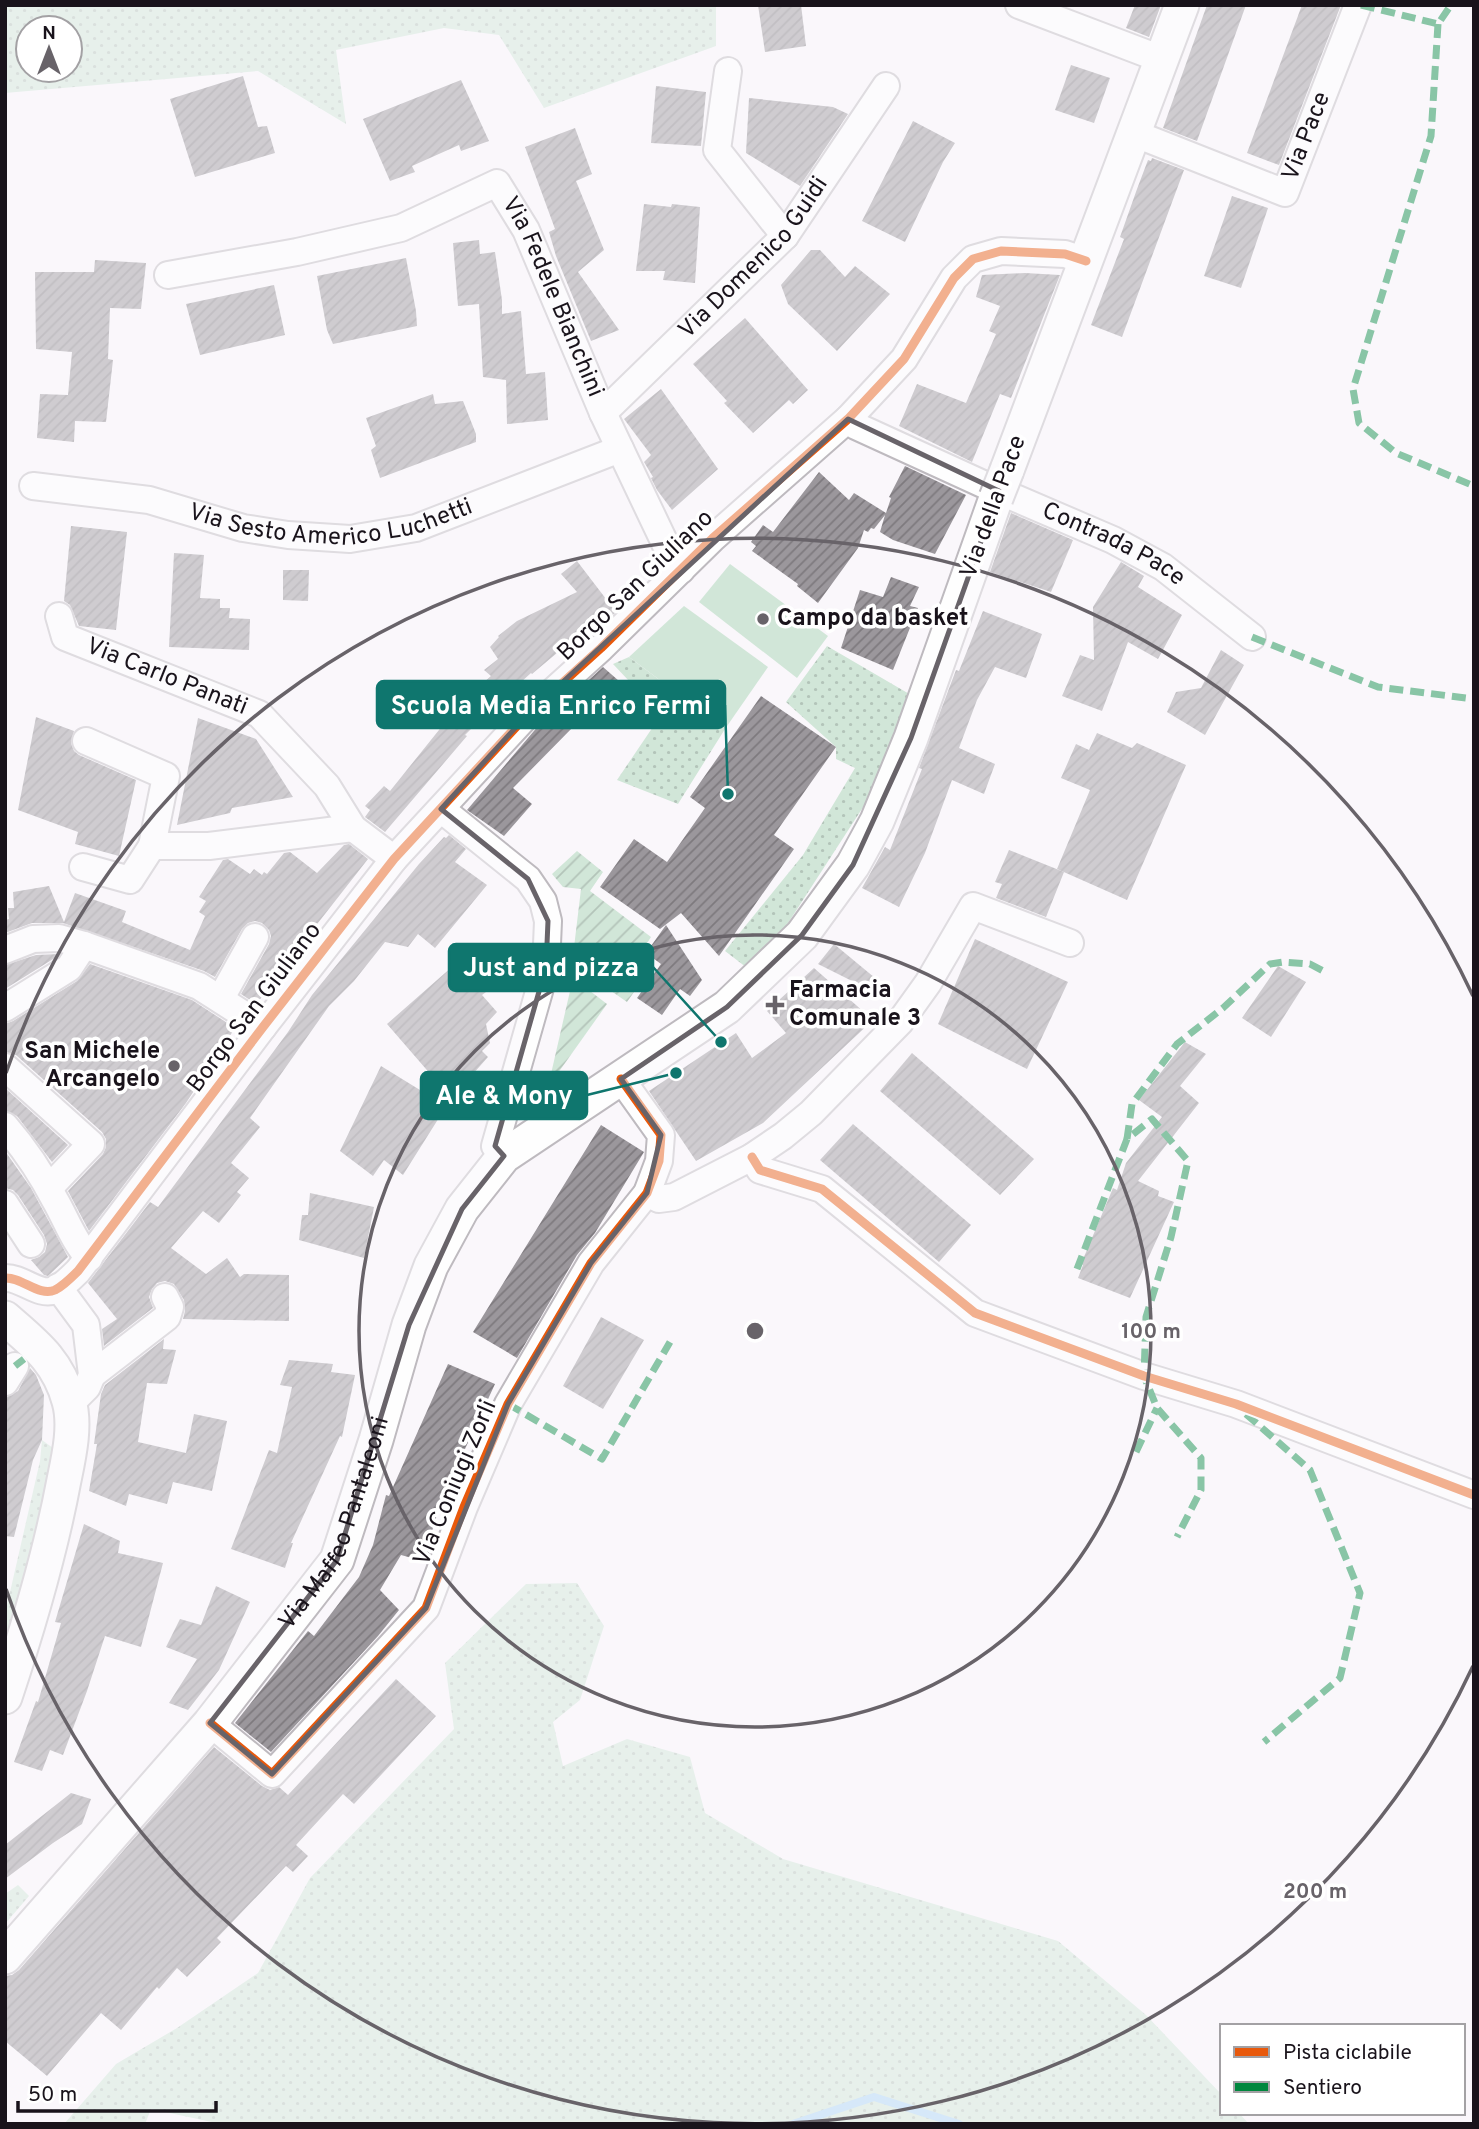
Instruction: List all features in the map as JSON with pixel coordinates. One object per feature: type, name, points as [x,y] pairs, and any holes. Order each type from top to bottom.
[{"type":"main road","name":"Via della Pace","points":[[621,1079],[727,1007],[802,935],[853,865],[877,821],[911,738],[1002,484],[1182,5]]},
{"type":"main road","name":"Via Maffeo Pantaleoni","points":[[5,1957],[210,1723],[337,1560],[376,1440],[409,1325],[431,1266],[462,1209],[504,1156],[621,1079]]},
{"type":"main road","points":[[5,1318],[41,1348],[55,1367],[70,1404],[71,1444],[56,1523],[35,1607],[5,1697]]},
{"type":"street","points":[[1019,5],[1161,59]]},
{"type":"street","name":"Via Pace","points":[[1133,133],[1285,193],[1358,5]]},
{"type":"street","points":[[727,71],[717,150],[785,236]]},
{"type":"street","name":"Via Domenico Guidi","points":[[603,413],[785,236],[886,86]]},
{"type":"street","name":"Via Fedele Bianchini","points":[[168,275],[297,252],[401,228],[497,183],[526,230],[603,413],[672,558],[681,570]]},
{"type":"street","name":"Borgo San Giuliano","points":[[57,1289],[89,1258],[394,859],[528,714],[601,648],[713,538],[848,419],[904,359],[954,278],[973,259],[1001,250],[1065,254],[1086,261]]},
{"type":"street","name":"Contrada Pace","points":[[848,419],[856,426],[985,485],[1113,540],[1163,567],[1252,638]]},
{"type":"street","name":"Via Sesto Americo Luchetti","points":[[33,486],[149,500],[243,528],[288,535],[351,539],[416,528],[620,449]]},
{"type":"street","name":"Via Carlo Panati","points":[[59,616],[65,638],[259,714],[327,786],[353,828],[394,859]]},
{"type":"street","points":[[83,867],[131,880],[152,846],[166,776],[86,741]]},
{"type":"street","points":[[441,809],[528,879],[544,901],[548,921],[546,967],[495,1146],[504,1156]]},
{"type":"street","points":[[152,846],[208,846],[353,828]]},
{"type":"street","points":[[647,1193],[659,1199],[674,1197],[752,1157],[811,1113],[900,1022],[928,983],[973,906],[1070,943]]},
{"type":"street","points":[[221,998],[255,937]]},
{"type":"street","points":[[5,950],[33,939],[58,938],[84,945],[173,979],[199,986],[263,1027]]},
{"type":"street","points":[[5,1008],[69,968],[84,945]]},
{"type":"street","points":[[5,1067],[91,1144],[49,1188]]},
{"type":"street","name":"Via Coniugi Zorli","points":[[210,1723],[272,1774],[426,1608],[464,1507],[508,1404],[591,1263],[647,1193],[659,1161],[661,1135],[621,1079]]},
{"type":"street","points":[[5,1126],[26,1150],[80,1248],[89,1258]]},
{"type":"street","points":[[752,1157],[760,1170],[822,1189],[975,1312],[1144,1376],[1236,1404],[1474,1495]]},
{"type":"street","points":[[5,1204],[31,1244]]},
{"type":"street","points":[[5,1278],[12,1278],[36,1289],[57,1289],[86,1325],[92,1374],[88,1387],[70,1404]]},
{"type":"street","points":[[92,1374],[167,1317],[170,1307],[165,1297]]},
{"type":"highlighted area","points":[[848,419],[999,491],[911,738],[853,865],[802,935],[727,1007],[621,1079],[661,1135],[647,1193],[591,1263],[508,1404],[426,1608],[272,1774],[210,1723],[337,1560],[409,1325],[462,1209],[504,1156],[495,1146],[546,967],[548,921],[528,879],[441,809],[528,714]]},
{"type":"green space","points":[[5,5],[716,5],[716,46],[544,108],[499,35],[444,28],[336,50],[346,124],[258,71],[5,93]]},
{"type":"green space","name":"Campo da basket","points":[[730,564],[828,636],[797,678],[699,602]]},
{"type":"green space","points":[[684,606],[768,667],[725,729],[629,657]]},
{"type":"green space","points":[[827,646],[911,695],[880,781],[755,974],[725,951],[803,855],[855,768],[836,759],[836,747],[786,702]]},
{"type":"green space","points":[[629,657],[725,729],[678,804],[617,780],[661,715],[613,664]]},
{"type":"green space","points":[[577,851],[603,872],[590,891],[651,937],[640,954],[653,965],[627,1002],[572,964],[581,889],[563,887],[552,874]]},
{"type":"green space","points":[[573,978],[607,1004],[548,1087]]},
{"type":"green space","points":[[42,1440],[53,1448],[33,1550],[5,1645],[5,1614],[40,1461]]},
{"type":"green space","points":[[577,1583],[604,1626],[580,1700],[553,1722],[563,1766],[627,1739],[690,1757],[705,1813],[783,1859],[1058,1941],[1146,2015],[1220,2093],[1220,2115],[1241,2115],[1249,2124],[221,2124],[151,2109],[145,2124],[64,2124],[116,2064],[177,2028],[258,1973],[310,1878],[454,1729],[445,1663],[526,1584]]},
{"type":"green space","points":[[18,1885],[29,1896],[5,1924],[5,1894]]},
{"type":"building","points":[[758,5],[801,5],[806,46],[765,52]]},
{"type":"building","points":[[1135,5],[1161,5],[1149,37],[1126,28]]},
{"type":"building","points":[[1207,5],[1246,5],[1197,141],[1163,128]]},
{"type":"building","points":[[1302,5],[1341,5],[1279,165],[1247,153]]},
{"type":"building","points":[[1071,65],[1110,78],[1094,123],[1055,110]]},
{"type":"building","points":[[243,76],[258,127],[267,126],[275,153],[195,177],[170,99]]},
{"type":"building","points":[[461,80],[489,141],[461,151],[459,145],[412,166],[415,172],[390,181],[363,119]]},
{"type":"building","points":[[656,86],[706,92],[701,146],[651,143]]},
{"type":"building","points":[[749,98],[833,107],[848,114],[800,186],[746,153]]},
{"type":"building","points":[[913,121],[955,143],[943,162],[905,242],[862,221]]},
{"type":"building","points":[[575,128],[592,174],[576,181],[604,250],[578,272],[619,330],[591,341],[556,256],[549,232],[555,229],[525,147]]},
{"type":"building","points":[[1152,158],[1184,170],[1122,337],[1091,325],[1124,239],[1120,237],[1137,189],[1148,160],[1151,161]]},
{"type":"building","points":[[1232,196],[1268,208],[1241,288],[1204,276]]},
{"type":"building","points":[[644,204],[700,207],[695,283],[663,280],[665,271],[636,271]]},
{"type":"building","points":[[479,240],[480,254],[495,252],[502,314],[521,311],[526,374],[545,372],[548,420],[507,424],[506,380],[483,377],[479,304],[458,306],[453,243]]},
{"type":"building","points":[[811,250],[820,250],[845,277],[855,266],[890,294],[837,351],[788,304],[781,285]]},
{"type":"building","points":[[406,258],[417,326],[333,344],[327,330],[317,276]]},
{"type":"building","points":[[95,260],[146,263],[141,309],[110,308],[108,359],[113,360],[106,422],[75,421],[74,442],[37,438],[40,394],[68,395],[72,352],[36,349],[35,272],[94,272]]},
{"type":"building","points":[[982,275],[1060,275],[1011,398],[1000,394],[972,462],[899,426],[917,384],[966,403],[996,334],[989,331],[1000,306],[976,297]]},
{"type":"building","points":[[274,285],[285,335],[200,355],[186,304]]},
{"type":"building","points":[[745,318],[808,390],[793,404],[789,400],[753,433],[724,403],[727,401],[693,364]]},
{"type":"building","points":[[661,389],[718,469],[672,510],[657,490],[644,462],[651,455],[624,419]]},
{"type":"building","points":[[433,394],[435,404],[463,401],[476,434],[476,442],[380,478],[371,450],[376,446],[366,418]]},
{"type":"building","points":[[905,466],[966,495],[935,554],[893,540],[880,532],[885,515],[874,529],[871,528],[868,532],[864,530],[858,548],[818,603],[797,586],[798,584],[752,551],[756,546],[751,542],[763,525],[773,532],[819,472],[849,500],[854,493],[886,513],[891,498],[889,497]]},
{"type":"building","points":[[1011,513],[1073,540],[1051,592],[990,572]]},
{"type":"building","points":[[71,526],[127,532],[116,630],[79,626],[70,605],[64,601]]},
{"type":"building","points":[[174,553],[204,555],[200,598],[220,599],[220,608],[230,608],[229,618],[250,619],[249,650],[169,647]]},
{"type":"building","points":[[577,561],[616,612],[608,619],[602,615],[532,674],[520,683],[519,681],[465,735],[467,736],[385,832],[365,817],[370,810],[365,806],[384,786],[390,791],[447,720],[443,718],[491,676],[484,670],[498,659],[490,647],[498,636],[517,621],[577,592],[561,574]]},
{"type":"building","points":[[1121,562],[1144,576],[1138,587],[1182,615],[1158,659],[1128,642],[1102,711],[1062,696],[1080,655],[1094,660],[1093,607]]},
{"type":"building","points":[[283,570],[309,570],[308,601],[283,600]]},
{"type":"building","points":[[891,577],[919,587],[910,606],[918,608],[893,670],[841,648],[860,590],[883,597]]},
{"type":"building","points":[[983,611],[1042,634],[1026,678],[995,667],[977,700],[959,748],[995,764],[984,794],[952,780],[925,853],[899,907],[862,888],[885,847],[890,850],[922,769],[919,768],[956,670],[959,671]]},
{"type":"building","points":[[1221,650],[1244,665],[1205,735],[1167,712],[1176,692],[1201,688]]},
{"type":"building","points":[[603,667],[619,681],[607,699],[575,725],[513,788],[532,804],[504,836],[467,810],[539,725]]},
{"type":"building","points":[[761,696],[836,747],[774,835],[794,849],[719,956],[681,913],[660,929],[600,887],[634,839],[667,862],[705,808],[690,797]]},
{"type":"building","points":[[36,717],[74,731],[71,743],[79,755],[136,780],[119,856],[75,844],[78,832],[18,810]]},
{"type":"building","points":[[198,718],[256,739],[293,797],[232,808],[230,813],[177,825]]},
{"type":"building","points":[[1097,733],[1132,748],[1137,743],[1186,765],[1127,900],[1057,869],[1090,790],[1061,778],[1076,744],[1089,750]]},
{"type":"building","points":[[449,835],[466,849],[455,862],[487,885],[435,948],[418,934],[408,947],[385,942],[354,981],[329,1006],[250,1118],[260,1127],[231,1163],[249,1178],[237,1192],[241,1195],[219,1223],[203,1211],[171,1248],[206,1274],[227,1258],[240,1277],[244,1274],[289,1275],[289,1321],[183,1319],[184,1300],[174,1284],[165,1281],[157,1283],[152,1289],[149,1297],[153,1308],[104,1346],[102,1329],[117,1319],[88,1283],[150,1202],[158,1207],[288,1032],[312,995],[419,864]]},
{"type":"building","points":[[349,844],[368,859],[256,1004],[241,994],[271,936],[262,923],[255,921],[242,929],[215,977],[63,923],[32,923],[5,933],[5,920],[9,919],[8,908],[14,908],[13,892],[49,886],[64,922],[75,893],[126,911],[122,922],[190,950],[205,916],[199,912],[206,901],[199,897],[223,860],[228,859],[250,874],[254,869],[262,875],[264,872],[267,874],[284,853],[290,852],[317,873],[344,845]]},
{"type":"building","points":[[1009,850],[1064,872],[1046,917],[996,898],[1002,884],[995,882]]},
{"type":"building","points":[[666,925],[702,980],[690,996],[680,989],[662,1015],[637,998],[661,964],[646,953]]},
{"type":"building","points":[[975,939],[1068,982],[1027,1069],[938,1024]]},
{"type":"building","points":[[834,944],[892,992],[888,999],[818,964]]},
{"type":"building","points":[[59,954],[5,989],[5,965],[36,955]]},
{"type":"building","points":[[90,964],[192,1000],[235,1028],[186,1103],[89,1231],[68,1191],[103,1154],[106,1139],[102,1132],[16,1055],[5,1052],[5,1024],[77,981]]},
{"type":"building","points":[[453,966],[464,975],[487,972],[486,992],[482,995],[497,1012],[486,1024],[490,1043],[482,1051],[488,1057],[472,1075],[445,1091],[387,1024]]},
{"type":"building","points":[[1278,966],[1306,982],[1271,1037],[1242,1018]]},
{"type":"building","points":[[814,968],[873,1020],[763,1123],[696,1161],[649,1091],[736,1033],[752,1058],[786,1033],[767,1011]]},
{"type":"building","points":[[1185,1042],[1206,1054],[1180,1086],[1199,1103],[1138,1181],[1159,1191],[1158,1196],[1174,1202],[1130,1298],[1078,1278],[1083,1265],[1081,1264],[1113,1188],[1117,1190],[1126,1163],[1162,1117],[1139,1100]]},
{"type":"building","points":[[912,1053],[1034,1159],[1000,1195],[880,1091]]},
{"type":"building","points":[[381,1066],[433,1098],[425,1104],[442,1113],[403,1175],[384,1160],[373,1176],[340,1151]]},
{"type":"building","points":[[5,1088],[68,1145],[52,1162],[17,1116],[5,1111]]},
{"type":"building","points":[[853,1124],[971,1225],[939,1262],[820,1160]]},
{"type":"building","points":[[601,1125],[644,1152],[595,1233],[577,1255],[517,1358],[473,1332]]},
{"type":"building","points":[[5,1151],[31,1188],[68,1257],[48,1276],[31,1260],[45,1252],[47,1244],[44,1235],[18,1195],[5,1188]]},
{"type":"building","points":[[310,1193],[374,1207],[364,1258],[299,1240],[302,1215],[308,1215]]},
{"type":"building","points":[[601,1317],[644,1340],[603,1409],[563,1386]]},
{"type":"building","points":[[164,1339],[163,1349],[176,1350],[167,1384],[147,1383],[138,1442],[186,1453],[194,1414],[227,1421],[212,1491],[173,1482],[167,1504],[129,1494],[126,1506],[89,1491],[97,1444],[94,1444],[101,1394],[105,1385]]},
{"type":"building","points":[[289,1360],[333,1364],[331,1372],[355,1375],[342,1437],[340,1436],[291,1543],[285,1568],[231,1549],[269,1450],[277,1453],[292,1387],[280,1385]]},
{"type":"building","points":[[448,1364],[495,1384],[441,1501],[423,1561],[401,1555],[380,1590],[399,1610],[271,1752],[235,1723],[308,1631],[314,1636],[359,1577],[373,1545],[386,1495],[389,1496]]},
{"type":"building","points":[[30,1368],[36,1375],[44,1395],[42,1440],[33,1460],[14,1537],[5,1536],[5,1398],[18,1391]]},
{"type":"building","points":[[84,1524],[120,1541],[118,1553],[163,1563],[141,1647],[105,1636],[63,1755],[50,1750],[42,1771],[14,1762],[36,1701],[38,1702],[61,1623],[55,1622]]},
{"type":"building","points":[[216,1586],[250,1602],[219,1670],[188,1710],[169,1703],[197,1659],[166,1647],[180,1619],[201,1625]]},
{"type":"building","points":[[396,1679],[436,1716],[354,1804],[343,1794],[296,1845],[308,1856],[293,1872],[286,1866],[217,1938],[221,1942],[187,1977],[177,1968],[159,1989],[157,1987],[121,2030],[101,2013],[47,2076],[5,2041],[5,1976],[19,1970],[214,1747],[262,1786],[270,1790],[279,1787],[288,1795]]},
{"type":"building","points":[[71,1793],[91,1799],[82,1824],[5,1879],[5,1845]]},
{"type":"waterway","points":[[793,2124],[874,2097],[959,2124]]},
{"type":"marked path","points":[[1361,5],[1438,24],[1451,5]]},
{"type":"marked path","points":[[1438,24],[1431,136],[1353,389],[1359,423],[1396,453],[1474,486]]},
{"type":"marked path","points":[[1252,637],[1378,687],[1474,699]]},
{"type":"marked path","points":[[1127,1139],[1132,1104],[1177,1044],[1223,1008],[1270,964],[1310,964],[1327,973]]},
{"type":"marked path","points":[[1077,1269],[1127,1139],[1152,1119],[1188,1161],[1171,1237],[1146,1317],[1144,1376],[1157,1408],[1201,1458],[1201,1490],[1177,1537]]},
{"type":"marked path","points":[[508,1404],[602,1459],[670,1342]]},
{"type":"marked path","points":[[15,1366],[24,1359]]},
{"type":"marked path","points":[[1136,1452],[1157,1408]]},
{"type":"marked path","points":[[1246,1414],[1310,1470],[1360,1593],[1340,1678],[1264,1742]]},
{"type":"cycle path","points":[[5,1278],[49,1291],[61,1286],[78,1271],[394,859],[528,714],[601,648],[713,538],[848,419],[904,359],[954,278],[973,259],[1001,251],[1065,254],[1086,261]]},
{"type":"cycle path","points":[[210,1723],[272,1774],[426,1608],[464,1507],[508,1404],[591,1263],[647,1193],[659,1161],[661,1135],[621,1079]]},
{"type":"cycle path","points":[[752,1157],[760,1170],[822,1189],[975,1313],[1144,1376],[1236,1404],[1474,1495]]},
{"type":"place","name":"Campo da basket","points":[[763,619]]},
{"type":"place","name":"Scuola Media Enrico Fermi","points":[[728,794]]},
{"type":"place","name":"Farmacia Comunale 3","points":[[775,1005]]},
{"type":"place","name":"Just and pizza","points":[[721,1042]]},
{"type":"place","name":"San Michele Arcangelo","points":[[174,1066]]},
{"type":"place","name":"Ale & Mony","points":[[676,1073]]}]
